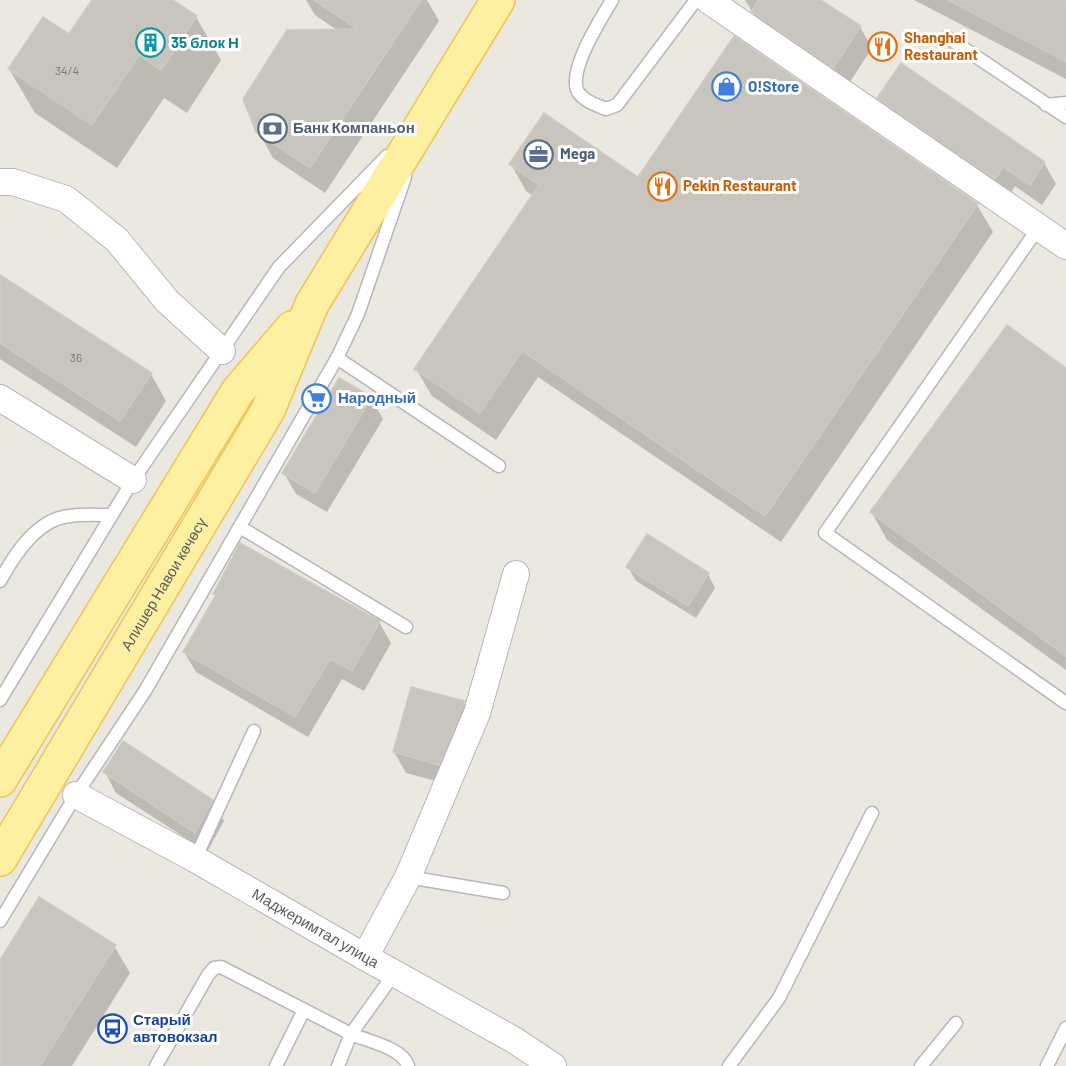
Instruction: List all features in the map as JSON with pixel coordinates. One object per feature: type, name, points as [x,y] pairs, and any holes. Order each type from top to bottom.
[{"type":"main road","name":"Алишер Навои көчөсү","points":[[0,859],[268,410],[312,304],[498,0]]},
{"type":"main road","name":"Алишер Навои көчөсү","points":[[0,780],[238,391],[312,304]]},
{"type":"street","points":[[708,0],[1066,246]]},
{"type":"street","points":[[0,182],[14,182],[66,199],[117,240],[167,301],[222,351]]},
{"type":"street","points":[[0,398],[133,480]]},
{"type":"street","points":[[365,957],[408,877],[477,713],[516,574]]},
{"type":"street","name":"Маджеримтал улица","points":[[76,795],[195,859],[394,974],[514,1040],[553,1066]]},
{"type":"lane","points":[[612,0],[586,46],[576,76],[577,89],[580,94],[592,104],[606,109],[617,105],[696,0]]},
{"type":"lane","points":[[947,37],[1066,117]]},
{"type":"lane","points":[[1046,105],[1066,103]]},
{"type":"lane","points":[[0,700],[133,480],[279,267],[426,116]]},
{"type":"lane","points":[[0,921],[76,795],[145,691],[337,358],[358,314],[426,116]]},
{"type":"lane","points":[[1039,227],[825,533],[1066,703]]},
{"type":"lane","points":[[337,358],[499,466]]},
{"type":"lane","points":[[0,581],[12,560],[35,534],[52,520],[68,516],[112,515]]},
{"type":"lane","points":[[240,527],[406,627]]},
{"type":"lane","points":[[195,859],[254,731]]},
{"type":"lane","points":[[729,1066],[778,998],[872,813]]},
{"type":"lane","points":[[408,877],[503,892]]},
{"type":"lane","points":[[156,1066],[208,975],[214,968],[221,967],[351,1034],[400,1053],[407,1060],[408,1066]]},
{"type":"lane","points":[[338,1066],[351,1034],[394,974]]},
{"type":"lane","points":[[276,1066],[304,1010]]},
{"type":"lane","points":[[921,1066],[956,1023]]},
{"type":"lane","points":[[1047,1066],[1066,1028]]},
{"type":"building","points":[[92,0],[173,0],[197,16],[161,70],[139,55],[92,125],[8,69],[43,17],[69,34]]},
{"type":"building","points":[[314,0],[421,0],[310,168],[256,132],[243,99],[287,30],[357,29]]},
{"type":"building","points":[[759,0],[821,0],[861,26],[833,68],[751,11]]},
{"type":"building","points":[[948,0],[1066,0],[1066,62]]},
{"type":"building","points":[[734,36],[978,204],[765,516],[522,351],[480,413],[414,369],[539,185],[509,164],[544,113],[638,177]]},
{"type":"building","points":[[901,63],[1045,162],[1030,185],[1003,167],[995,179],[877,98]]},
{"type":"building","points":[[0,275],[152,373],[120,421],[0,343]]},
{"type":"building","points":[[1007,325],[1066,368],[1066,656],[870,512]]},
{"type":"building","points":[[339,378],[372,397],[315,493],[282,473]]},
{"type":"building","points":[[647,534],[709,573],[688,606],[626,567]]},
{"type":"building","points":[[240,543],[380,621],[352,671],[330,659],[295,717],[183,652],[216,595],[213,594]]},
{"type":"building","points":[[411,687],[465,701],[439,765],[393,752]]},
{"type":"building","points":[[123,741],[213,800],[195,833],[103,772]]},
{"type":"building","points":[[39,897],[116,945],[40,1066],[0,1066],[0,960]]},
{"type":"place","name":"35 блок Н","points":[[150,43]]},
{"type":"place","name":"Shanghai Restaurant","points":[[883,47]]},
{"type":"place","name":"O!Store","points":[[727,87]]},
{"type":"place","name":"Банк Компаньон","points":[[272,128]]},
{"type":"place","name":"Mega","points":[[539,154]]},
{"type":"place","name":"Pekin Restaurant","points":[[662,186]]},
{"type":"place","name":"Народный","points":[[317,398]]},
{"type":"place","name":"Старый автовокзал","points":[[112,1029]]}]
